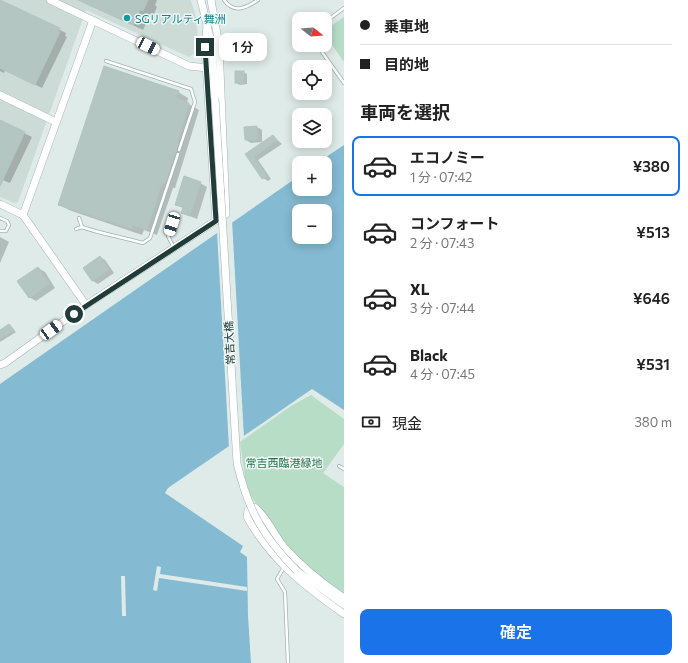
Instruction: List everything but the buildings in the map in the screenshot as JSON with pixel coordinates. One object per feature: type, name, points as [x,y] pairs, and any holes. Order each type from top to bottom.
[{"type":"street","points":[[50,0],[189,66],[207,68]]},
{"type":"street","points":[[201,0],[212,46]]},
{"type":"street","points":[[0,365],[5,364],[86,305],[226,214],[219,45],[211,0]]},
{"type":"street","points":[[23,215],[93,20]]},
{"type":"street","points":[[206,26],[216,221]]},
{"type":"street","points":[[212,46],[216,26]]},
{"type":"street","name":"常吉大橋","points":[[212,46],[237,463],[244,489],[256,520],[266,537],[297,571],[344,606]]},
{"type":"street","points":[[0,95],[56,122]]},
{"type":"street","points":[[0,204],[23,215],[86,305]]},
{"type":"street","points":[[344,598],[316,578],[295,559],[270,529],[258,510],[254,507],[250,508],[247,512],[247,517],[259,537],[284,567],[302,584],[344,614]]},
{"type":"lane","points":[[224,0],[230,6],[238,9],[246,8],[258,0]]},
{"type":"lane","points":[[332,17],[344,8]]},
{"type":"lane","points":[[322,52],[344,83]]},
{"type":"lane","points":[[106,61],[191,89],[195,102],[179,150]]},
{"type":"lane","points":[[76,228],[82,226],[96,232],[143,243],[150,238],[178,154]]},
{"type":"lane","points":[[0,218],[7,221],[9,225],[6,231],[0,231]]},
{"type":"lane","points":[[79,218],[82,226]]},
{"type":"lane","points":[[172,224],[168,236],[174,248]]},
{"type":"lane","points":[[339,466],[344,469]]},
{"type":"lane","points":[[284,567],[277,579],[286,592],[288,663]]},
{"type":"shaded area","points":[[0,0],[191,0],[196,17],[199,50],[189,57],[86,10],[18,202],[14,203],[0,197]]},
{"type":"green space","points":[[344,17],[344,62],[332,45],[332,25]]},
{"type":"green space","name":"常吉西臨港緑地","points":[[311,395],[344,419],[344,444],[323,473],[344,487],[344,597],[290,551],[249,493],[245,478],[240,442],[291,406]]},
{"type":"water","points":[[344,145],[344,410],[312,389],[168,488],[165,493],[243,546],[240,552],[247,557],[248,616],[251,663],[0,663],[0,384],[292,181],[292,196],[332,196],[332,156],[328,156]]},
{"type":"pier","points":[[232,220],[244,438],[229,448],[217,231]]},
{"type":"pier","points":[[157,566],[161,567],[160,574],[247,587],[247,591],[159,578],[157,591],[153,590]]},
{"type":"pier","points":[[121,576],[125,576],[126,616],[122,616]]},
{"type":"place","name":"SGリアルティ舞洲","points":[[127,18]]},
{"type":"route","points":[[74,314],[216,221],[205,47]]}]
